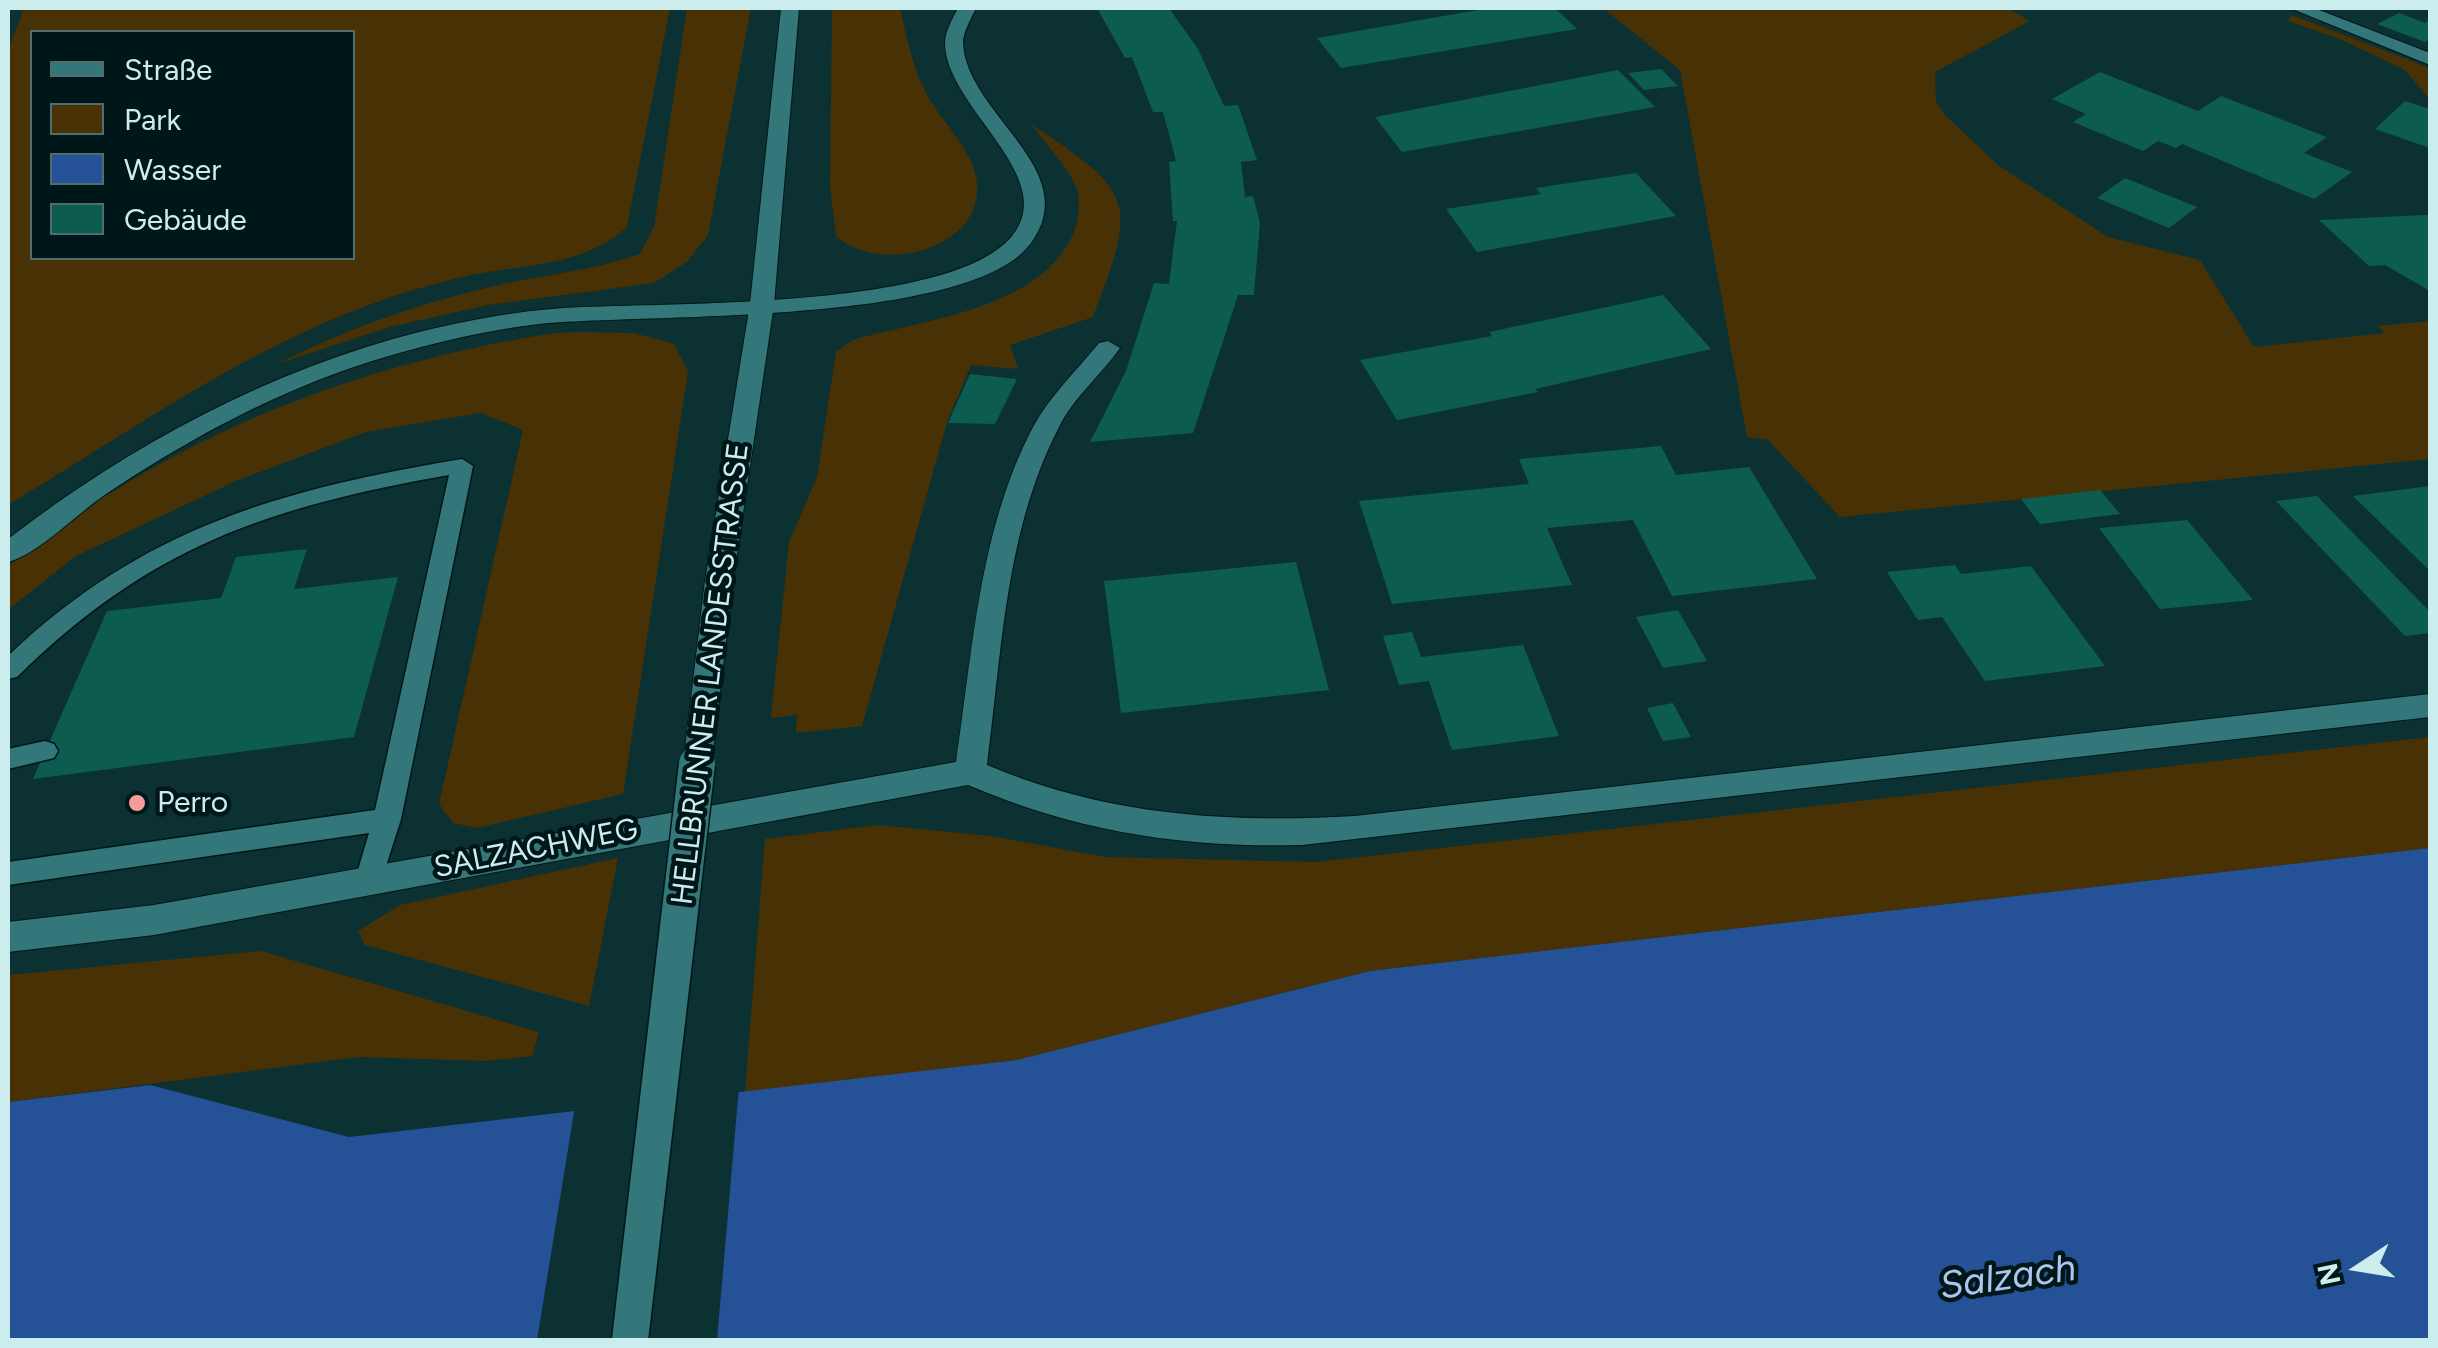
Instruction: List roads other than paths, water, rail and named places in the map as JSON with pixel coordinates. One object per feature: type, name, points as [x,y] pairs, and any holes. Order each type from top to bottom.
[{"type":"street","name":"HELLBRUNNER LANDESSTRASSE","points":[[630,1340],[719,581],[762,304],[790,8]]},
{"type":"street","points":[[8,553],[102,486],[269,389],[388,348],[517,320],[892,291],[957,279],[1008,254],[1030,228],[1036,210],[1030,174],[975,100],[955,60],[954,34],[967,8]]},
{"type":"street","points":[[2299,8],[2428,56]]},
{"type":"street","points":[[1108,348],[1048,423],[1025,471],[1004,552],[970,772],[1016,794],[1114,822],[1192,834],[1268,835],[1355,829],[2430,706]]},
{"type":"street","name":"SALZACHWEG","points":[[8,938],[154,920],[970,772]]},
{"type":"lane","points":[[8,670],[86,596],[195,536],[332,489],[462,466],[387,820],[369,880]]},
{"type":"lane","points":[[8,759],[46,751]]},
{"type":"lane","points":[[8,874],[387,820]]},
{"type":"water","name":"Salzach","points":[[2430,848],[2430,1340],[8,1340],[8,1102],[150,1085],[349,1137],[1017,1060],[1370,971]]},
{"type":"place","name":"Perro","points":[[137,803]]}]
